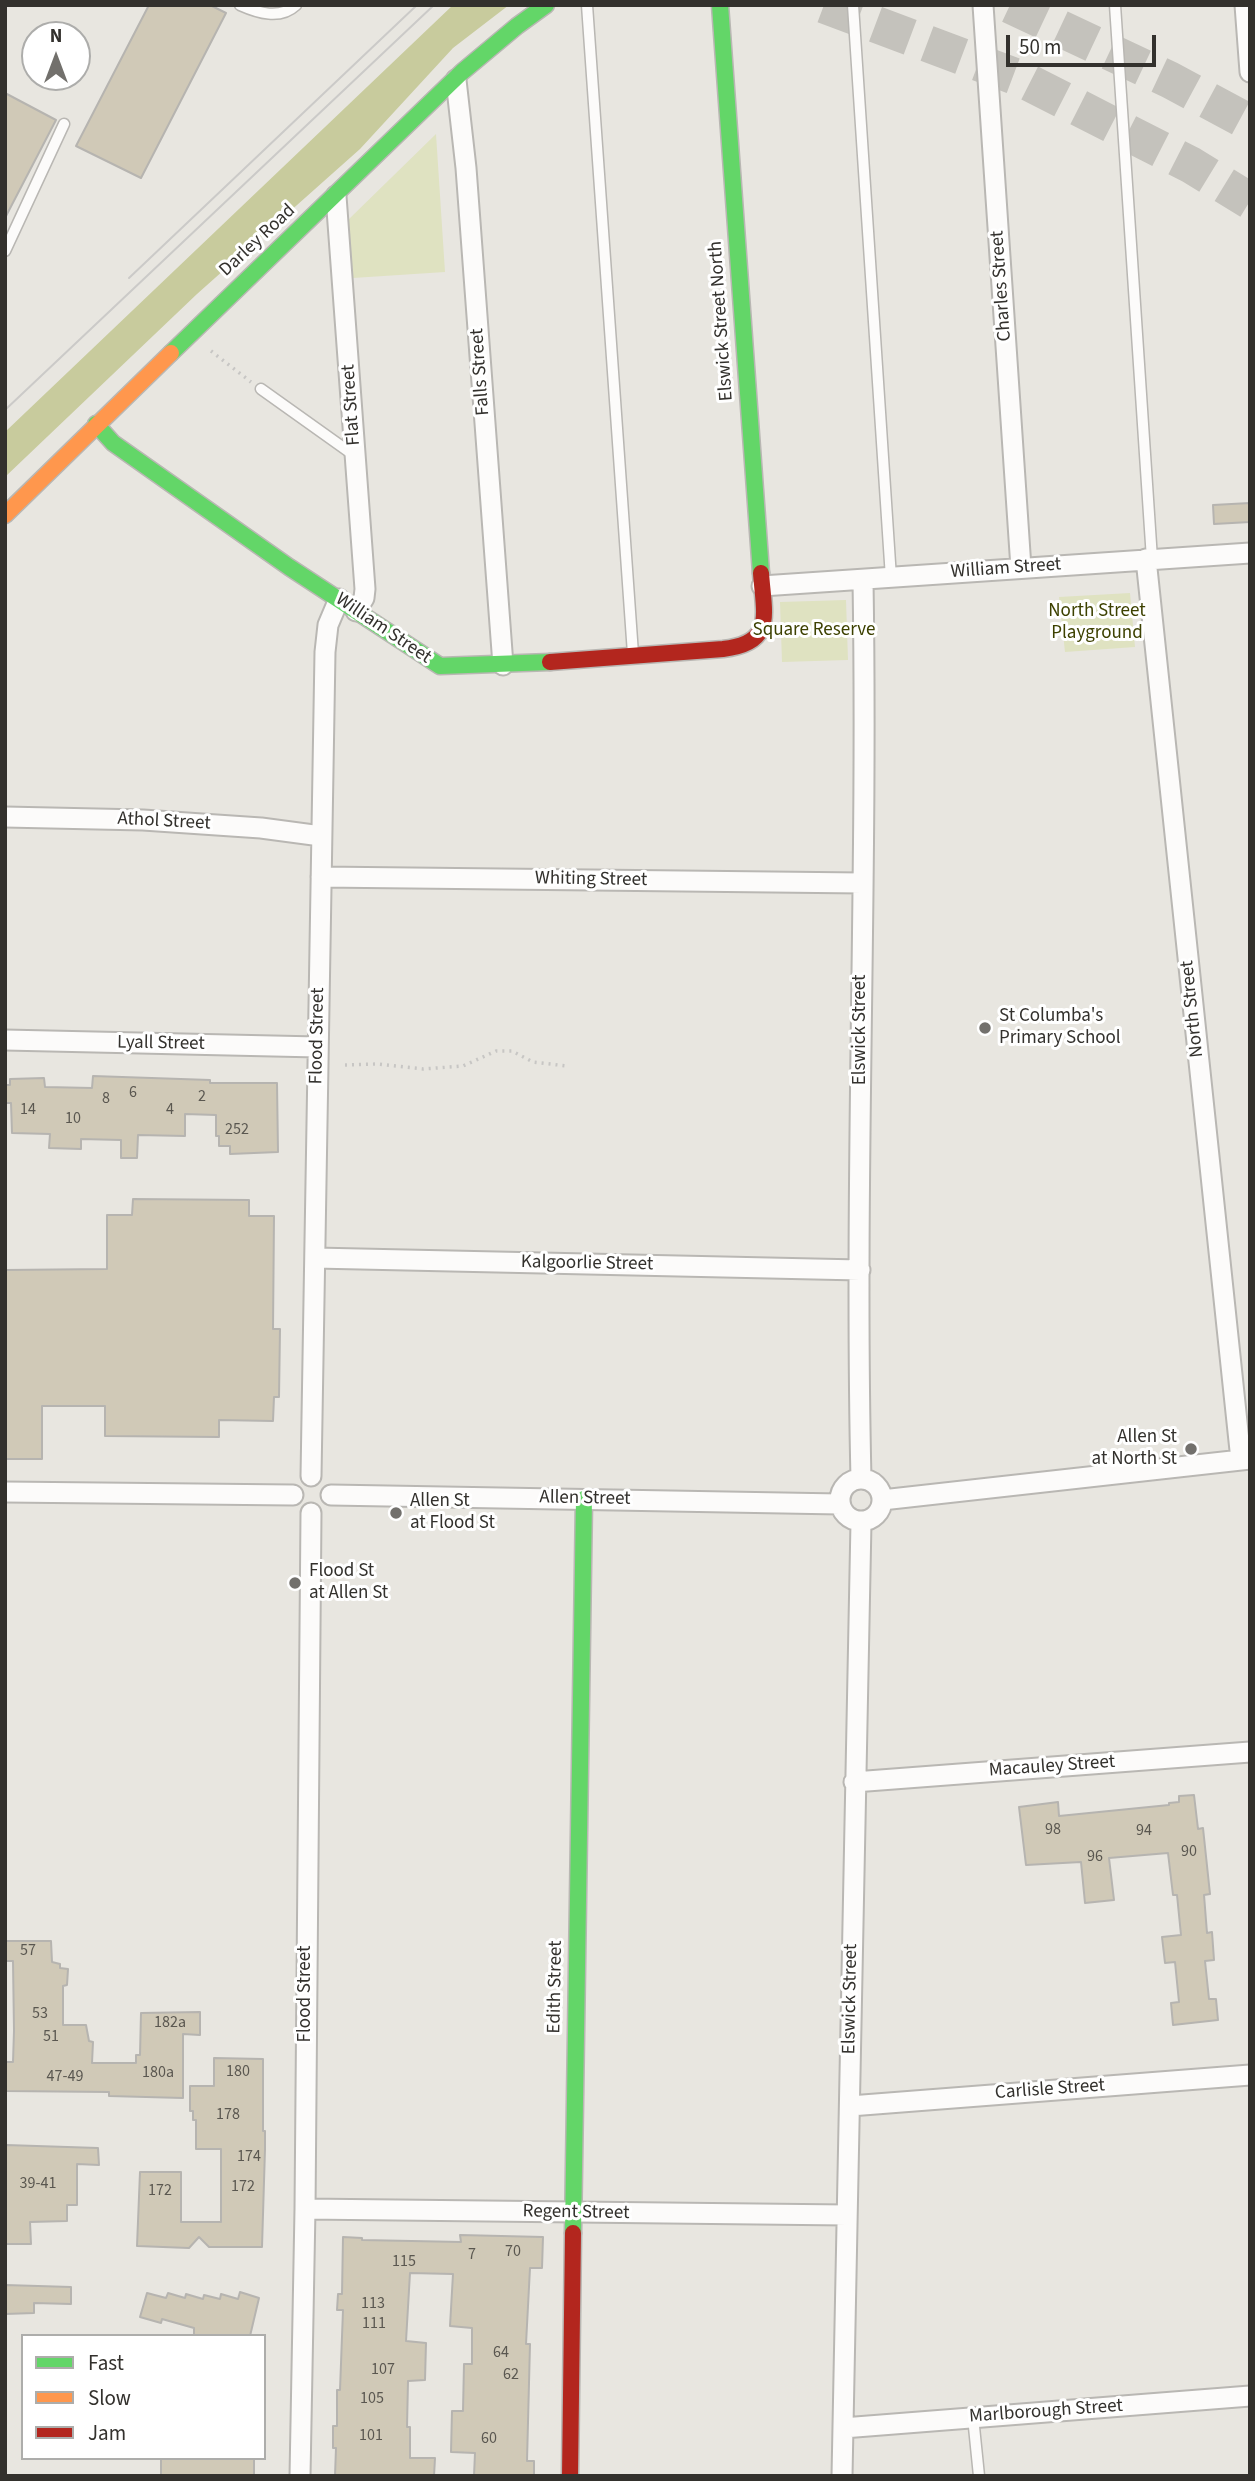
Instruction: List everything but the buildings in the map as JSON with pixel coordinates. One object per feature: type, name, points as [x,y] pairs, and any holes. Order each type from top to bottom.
[{"type":"street","name":"Darley Road","points":[[5,515],[96,424],[456,79],[546,5]]},
{"type":"street","name":"Elswick Street North","points":[[720,5],[762,586],[764,625],[761,633]]},
{"type":"street","name":"Charles Street","points":[[983,5],[1021,568]]},
{"type":"street","points":[[1245,5],[1250,72]]},
{"type":"street","name":"Falls Street","points":[[456,79],[466,168],[503,665]]},
{"type":"street","name":"Flat Street","points":[[336,196],[365,589],[364,598],[356,611]]},
{"type":"street","name":"William Street","points":[[96,424],[113,443],[440,666],[503,665],[737,648],[751,643],[761,633]]},
{"type":"street","name":"William Street","points":[[762,586],[1250,553]]},
{"type":"street","name":"North Street","points":[[1149,559],[1245,1459]]},
{"type":"street","name":"Elswick Street","points":[[861,1479],[863,580]]},
{"type":"street","name":"Flood Street","points":[[311,1476],[325,652],[328,625],[339,599]]},
{"type":"street","name":"Athol Street","points":[[5,817],[184,822],[321,836]]},
{"type":"street","name":"Whiting Street","points":[[321,877],[862,883]]},
{"type":"street","name":"Lyall Street","points":[[5,1040],[318,1047]]},
{"type":"street","name":"Kalgoorlie Street","points":[[315,1258],[860,1270]]},
{"type":"street","points":[[882,1500],[1245,1459]]},
{"type":"street","points":[[311,1476],[327,1484],[331,1495],[326,1506],[311,1513],[297,1505],[293,1495],[299,1482],[311,1476]]},
{"type":"street","points":[[861,1479],[876,1485],[882,1500],[878,1513],[861,1521],[847,1517],[840,1504],[842,1489],[854,1480],[861,1479]]},
{"type":"street","points":[[5,1492],[293,1495]]},
{"type":"street","name":"Allen Street","points":[[331,1495],[840,1504]]},
{"type":"street","name":"Edith Street","points":[[570,2476],[584,1499]]},
{"type":"street","name":"Flood Street","points":[[300,2476],[311,1513]]},
{"type":"street","name":"Elswick Street","points":[[842,2476],[861,1521]]},
{"type":"street","name":"Macauley Street","points":[[854,1782],[1250,1752]]},
{"type":"street","name":"Carlisle Street","points":[[850,2106],[1250,2075]]},
{"type":"street","name":"Regent Street","points":[[305,2209],[847,2215]]},
{"type":"street","name":"Marlborough Street","points":[[843,2428],[1250,2396]]},
{"type":"lane","points":[[240,5],[258,13],[274,14],[291,10],[296,5]]},
{"type":"lane","points":[[587,5],[633,656]]},
{"type":"lane","points":[[853,5],[891,578]]},
{"type":"lane","points":[[1115,5],[1149,559]]},
{"type":"lane","points":[[5,251],[64,124]]},
{"type":"lane","points":[[261,389],[356,457]]},
{"type":"lane","points":[[974,2417],[979,2476]]},
{"type":"path","points":[[211,351],[261,389]]},
{"type":"path","points":[[345,1065],[423,1069],[463,1066],[496,1051],[512,1051],[533,1062],[567,1066]]},
{"type":"green space","points":[[453,5],[509,5],[453,48],[360,149],[197,294],[5,477],[5,432]]},
{"type":"green space","points":[[436,134],[445,272],[353,278],[348,220]]},
{"type":"green space","name":"North Street Playground","points":[[1130,593],[1135,647],[1065,652],[1059,597]]},
{"type":"green space","name":"Square Reserve","points":[[846,600],[848,660],[782,662],[780,602]]},
{"type":"tunnel","points":[[824,5],[1022,79],[1191,165],[1250,201]]},
{"type":"tunnel","points":[[1010,5],[1170,80],[1250,123]]},
{"type":"tram line","points":[[129,278],[417,5]]},
{"type":"tram line","points":[[5,410],[434,5]]},
{"type":"traffic: fast","points":[[171,353],[462,72],[546,5]]},
{"type":"traffic: fast","points":[[720,5],[761,573]]},
{"type":"traffic: fast","points":[[96,424],[113,443],[289,567],[440,666],[550,662]]},
{"type":"traffic: fast","points":[[573,2233],[584,1499]]},
{"type":"traffic: slow","points":[[5,515],[171,353]]},
{"type":"traffic: jam","points":[[550,662],[740,646],[759,633],[763,624],[761,573]]},
{"type":"traffic: jam","points":[[570,2476],[573,2233]]},
{"type":"place","name":"St Columba's Primary School","points":[[985,1028]]},
{"type":"place","name":"Allen St at North St","points":[[1191,1449]]},
{"type":"place","name":"Allen St at Flood St","points":[[396,1513]]},
{"type":"place","name":"Flood St at Allen St","points":[[295,1583]]}]
